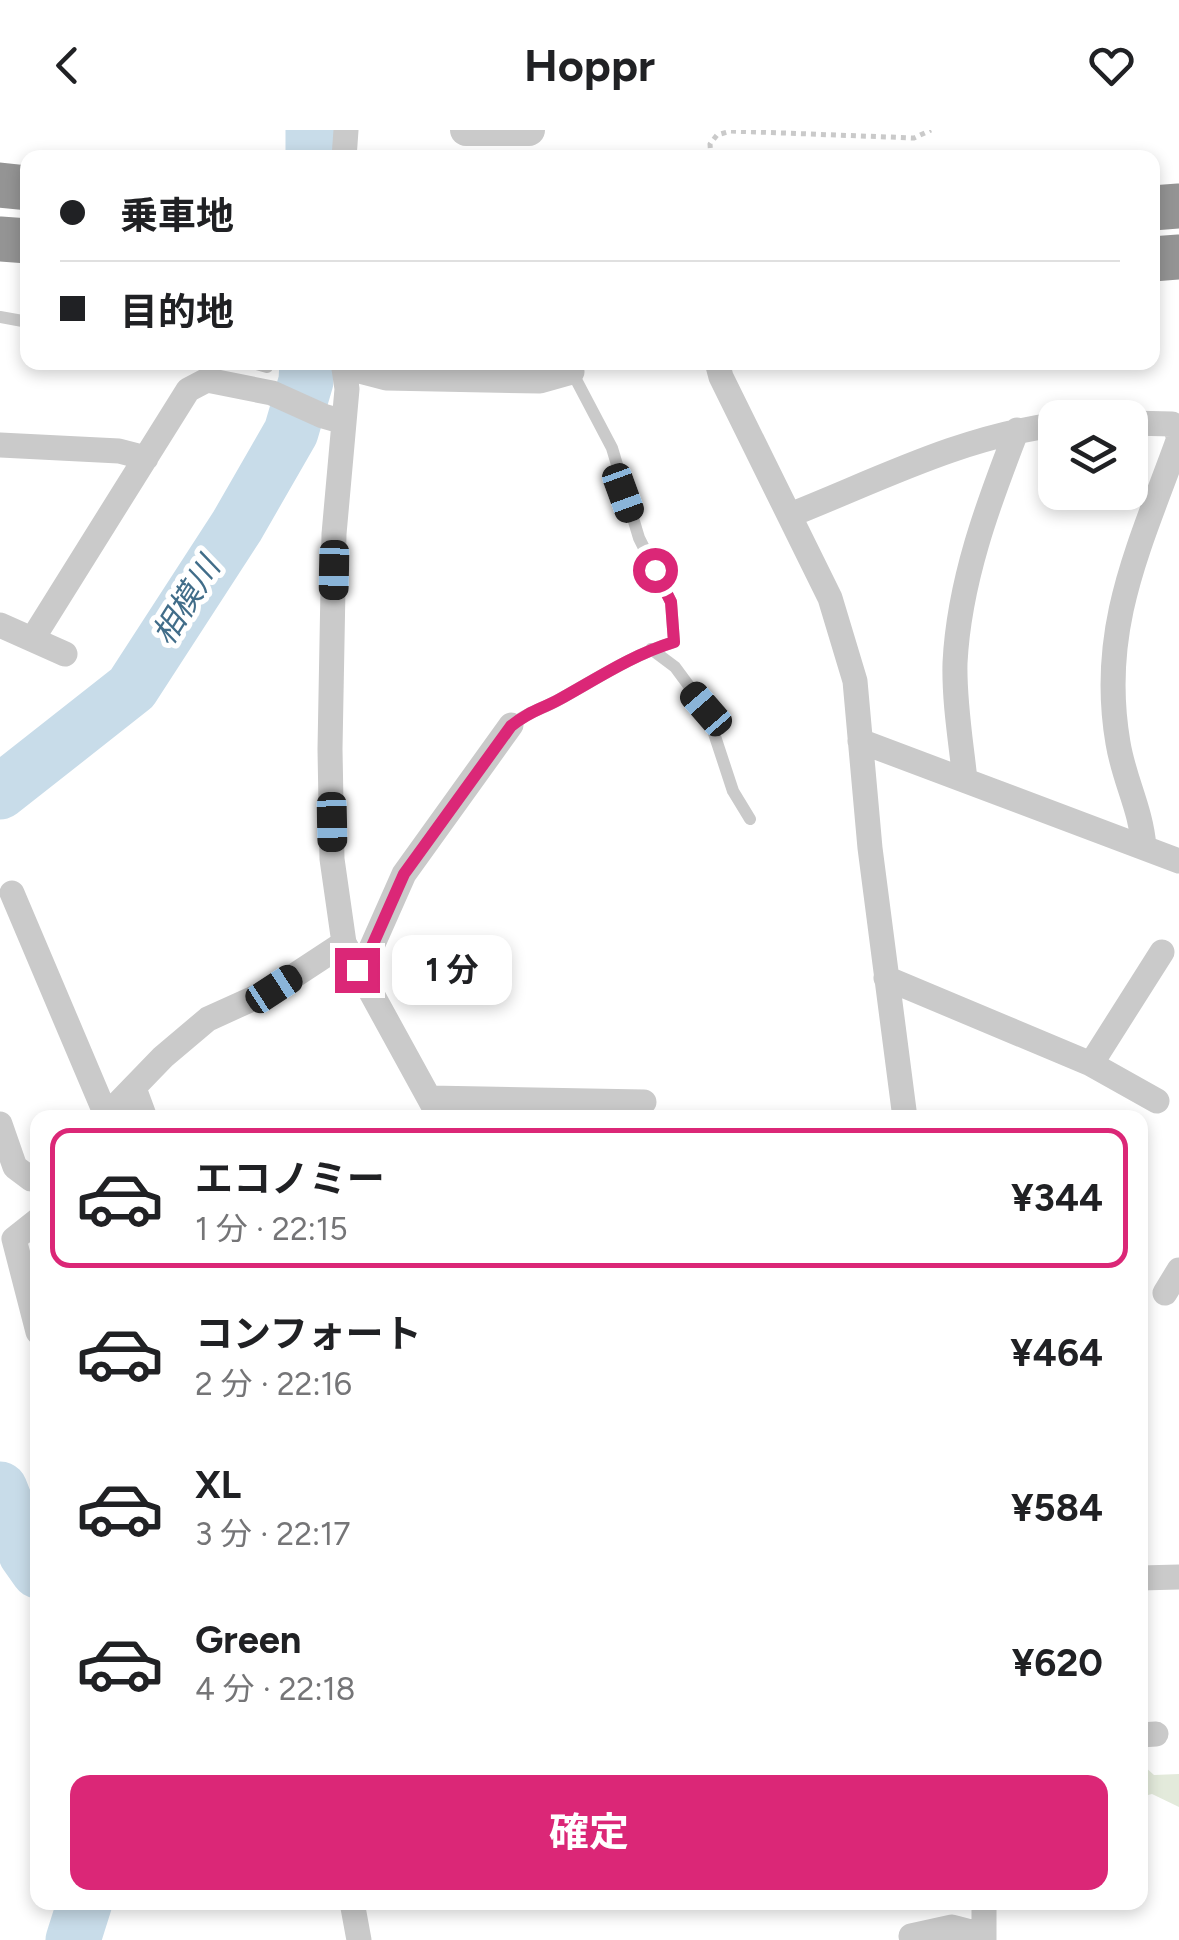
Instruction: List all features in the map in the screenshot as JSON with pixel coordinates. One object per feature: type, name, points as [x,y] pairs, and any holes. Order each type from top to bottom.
[{"type":"street","points":[[466,130],[529,130]]},
{"type":"street","points":[[343,370],[333,419],[330,749],[332,859],[344,943],[435,1108],[644,1102]]},
{"type":"street","points":[[360,370],[386,378],[540,381],[572,372]]},
{"type":"street","points":[[719,370],[835,615],[855,681],[904,1110]]},
{"type":"street","points":[[33,638],[188,390],[207,380],[272,393],[333,419]]},
{"type":"street","points":[[1144,847],[1142,819],[1118,747],[1112,650],[1127,585],[1179,437],[1172,424],[1148,423]]},
{"type":"street","points":[[790,515],[975,442],[1038,428]]},
{"type":"street","points":[[965,780],[955,664],[960,621],[969,572],[1017,430]]},
{"type":"street","points":[[0,445],[119,451],[146,458]]},
{"type":"street","points":[[0,625],[65,654]]},
{"type":"street","points":[[357,970],[369,953],[404,874],[511,726]]},
{"type":"street","points":[[860,741],[1179,861]]},
{"type":"street","points":[[12,893],[102,1110]]},
{"type":"street","points":[[111,1110],[163,1056],[208,1019],[274,989],[344,943]]},
{"type":"street","points":[[1091,1064],[1162,952]]},
{"type":"street","points":[[886,978],[1091,1064],[1157,1102]]},
{"type":"street","points":[[134,1088],[142,1110]]},
{"type":"street","points":[[0,1124],[15,1167],[30,1178]]},
{"type":"street","points":[[30,1225],[7,1238],[30,1308]]},
{"type":"street","points":[[1165,1292],[1179,1270]]},
{"type":"street","points":[[1148,1578],[1179,1577]]},
{"type":"street","points":[[353,1910],[359,1940]]},
{"type":"street","points":[[910,1936],[952,1927],[983,1938],[984,1910]]},
{"type":"lane","points":[[511,726],[531,710],[554,703],[651,650],[674,642],[671,602],[639,538],[612,448],[572,372]]},
{"type":"lane","points":[[651,650],[674,667],[706,709],[733,791],[750,819]]},
{"type":"path","points":[[710,150],[717,135],[731,132],[914,138],[931,130]]},
{"type":"green space","points":[[1148,1770],[1154,1775],[1179,1774],[1179,1807],[1148,1795]]},
{"type":"waterway","name":"相模川","points":[[313,130],[313,150]]},
{"type":"waterway","name":"相模川","points":[[0,792],[132,688],[237,526],[291,432],[307,370]]},
{"type":"waterway","name":"相模川","points":[[0,1489],[30,1560]]},
{"type":"waterway","name":"相模川","points":[[73,1940],[82,1910]]},
{"type":"route","points":[[357,970],[369,953],[404,874],[511,726],[531,710],[554,703],[623,662],[674,642],[671,602],[655,570]]}]
